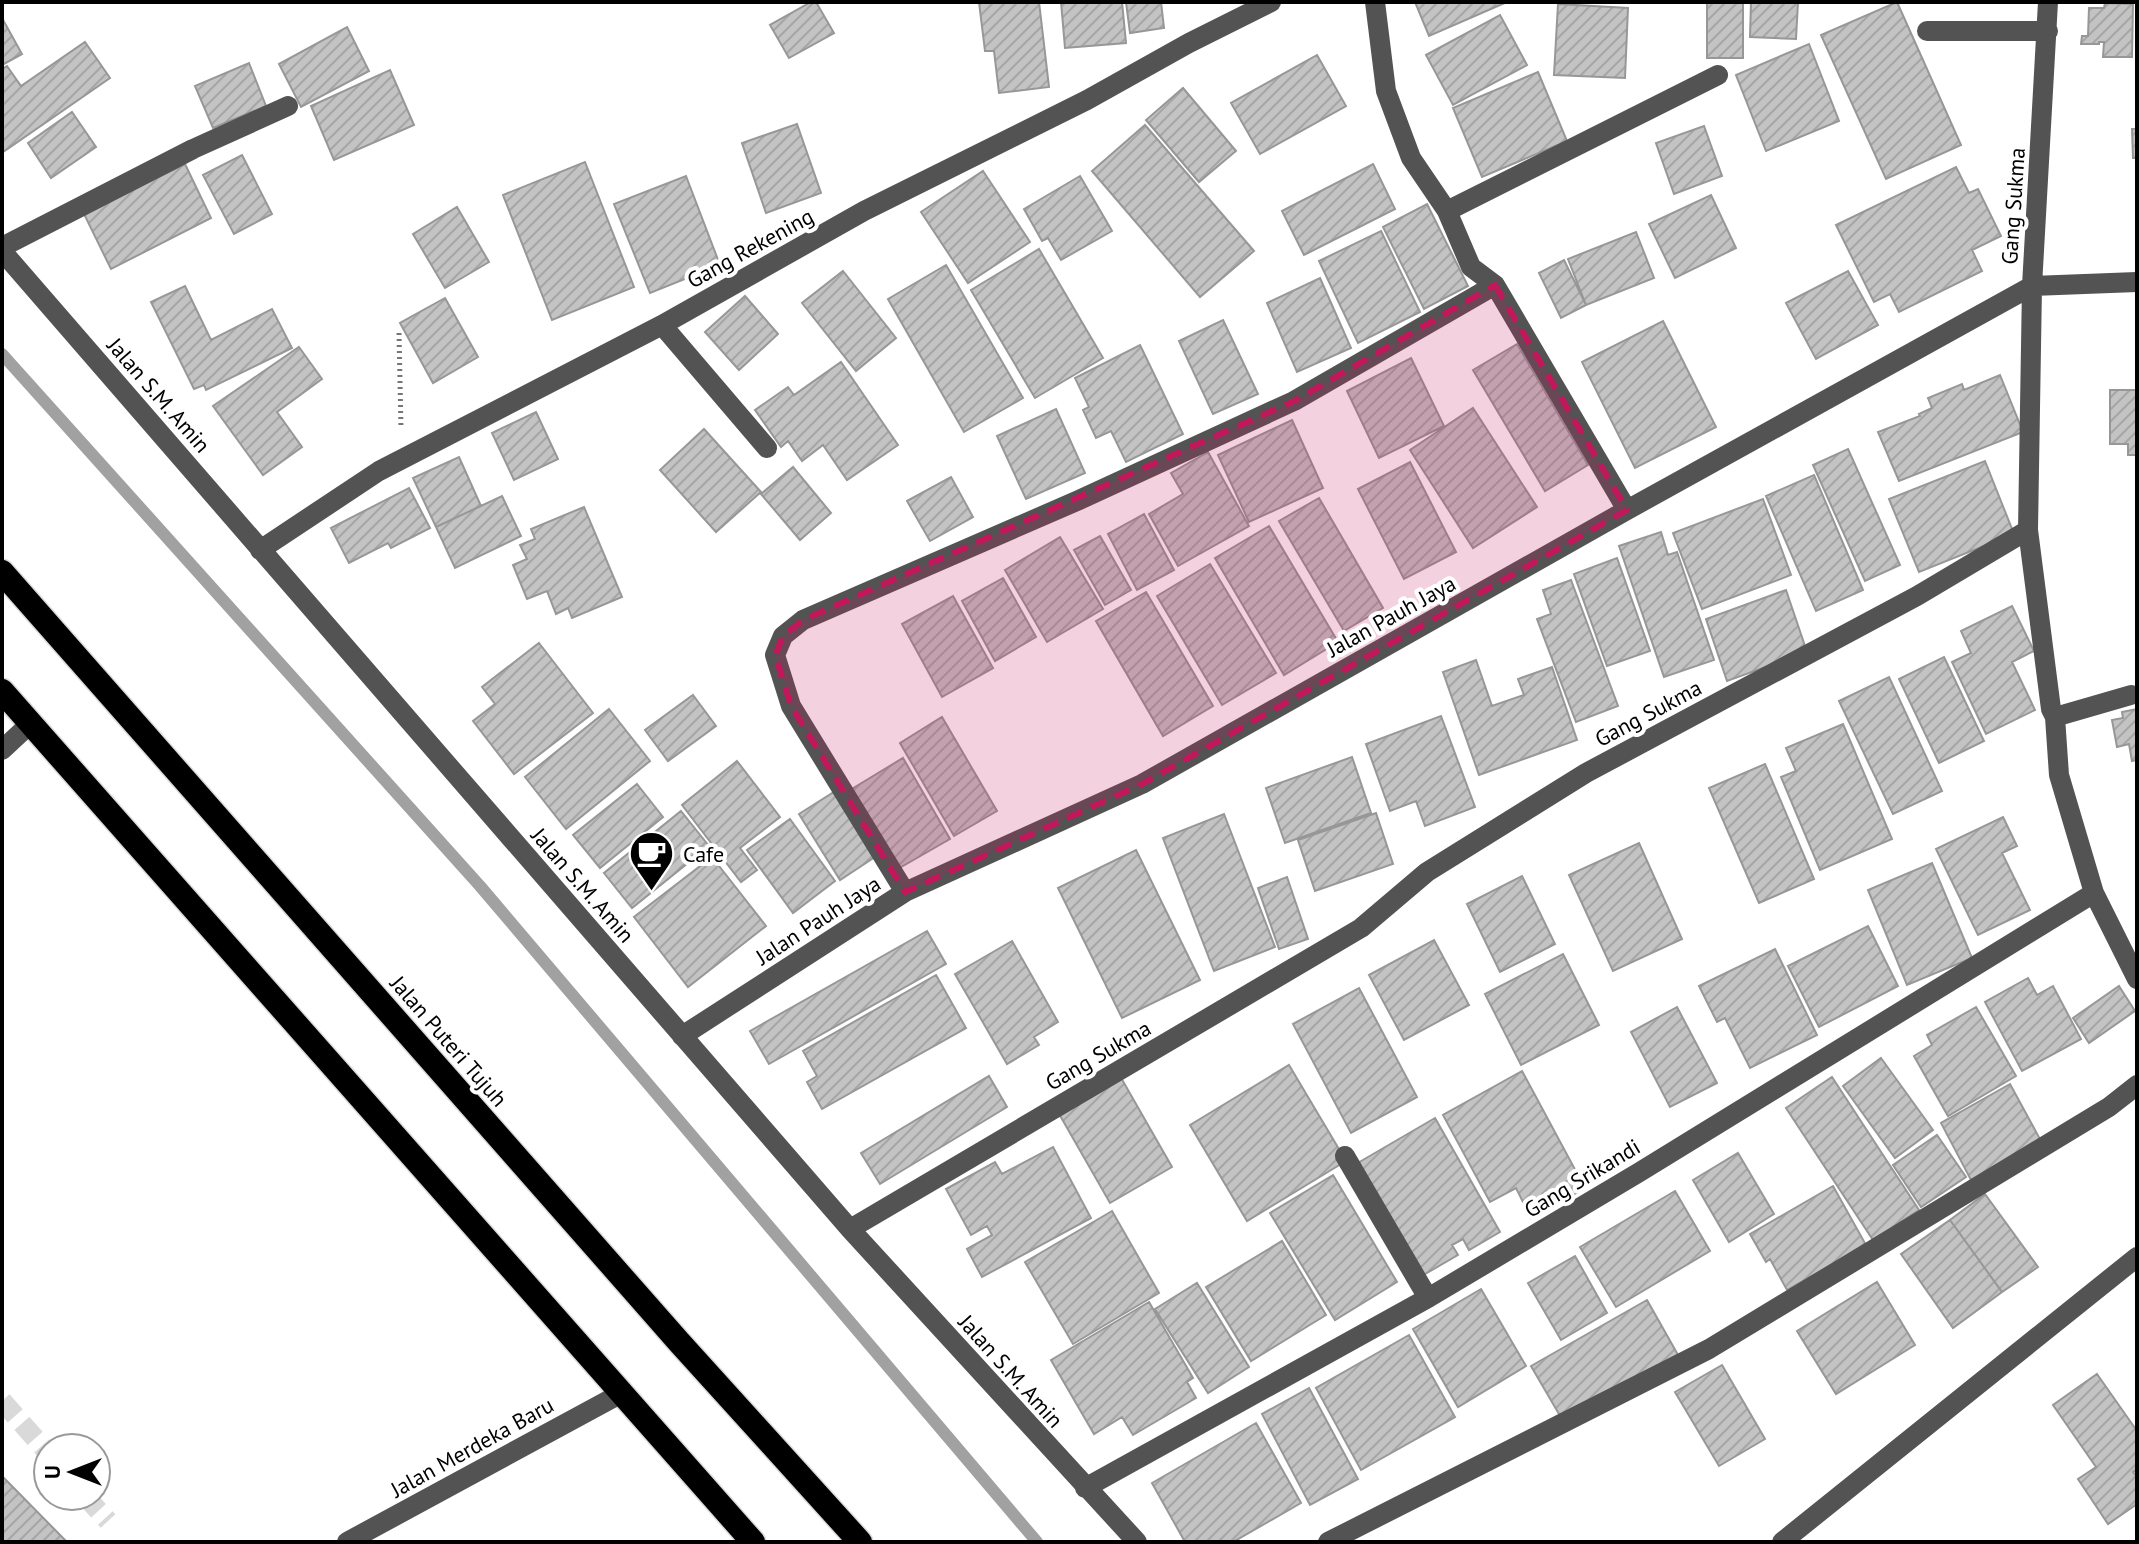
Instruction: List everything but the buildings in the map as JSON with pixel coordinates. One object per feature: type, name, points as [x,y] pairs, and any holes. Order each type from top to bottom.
[{"type":"highway","name":"Jalan Puteri Tujuh","points":[[2,572],[679,1342],[860,1542]]},
{"type":"highway","points":[[2,691],[753,1542]]},
{"type":"street","name":"Gang Rekening","points":[[260,550],[379,471],[662,325],[864,211],[1087,100],[1271,2]]},
{"type":"street","points":[[1375,2],[1386,91],[1411,158],[1447,211],[1471,267],[1495,285],[1627,510]]},
{"type":"street","name":"Gang Sukma","points":[[850,1229],[1361,928],[1427,872],[1586,773],[1917,596],[2028,530],[2032,286],[2048,2]]},
{"type":"street","points":[[1927,31],[2048,31]]},
{"type":"street","points":[[1447,211],[1718,75]]},
{"type":"street","points":[[2,249],[193,149],[288,106]]},
{"type":"street","name":"Jalan S.M. Amin","points":[[2,249],[850,1229],[1137,1542]]},
{"type":"street","name":"Jalan Pauh Jaya","points":[[682,1036],[905,892],[1142,784],[2032,286],[2137,282]]},
{"type":"street","points":[[905,892],[791,706],[775,655],[783,636],[803,620],[1079,500],[1294,401],[1495,285]]},
{"type":"street","points":[[662,325],[767,448]]},
{"type":"street","points":[[2028,530],[2051,709],[2055,717],[2059,775],[2094,893],[2137,979]]},
{"type":"street","points":[[2055,717],[2131,695]]},
{"type":"street","points":[[2,750],[31,723]]},
{"type":"street","name":"Gang Srikandi","points":[[1085,1488],[1428,1298],[2094,893]]},
{"type":"street","points":[[1328,1542],[1709,1349],[2109,1107],[2137,1085]]},
{"type":"street","points":[[1345,1156],[1428,1298]]},
{"type":"street","points":[[1782,1542],[2137,1257]]},
{"type":"street","name":"Jalan Merdeka Baru","points":[[347,1542],[620,1394]]},
{"type":"path","points":[[379,471],[402,427],[399,333]]},
{"type":"highlighted area","points":[[1495,285],[1627,510],[1142,784],[905,892],[791,706],[775,655],[783,636],[803,620],[1294,401]]},
{"type":"waterway","points":[[2,354],[480,886],[1037,1542]]},
{"type":"tunnel","points":[[2,1401],[32,1435]]},
{"type":"tunnel","points":[[100,1512],[108,1521]]},
{"type":"place","name":"Cafe","points":[[652,893]]}]
